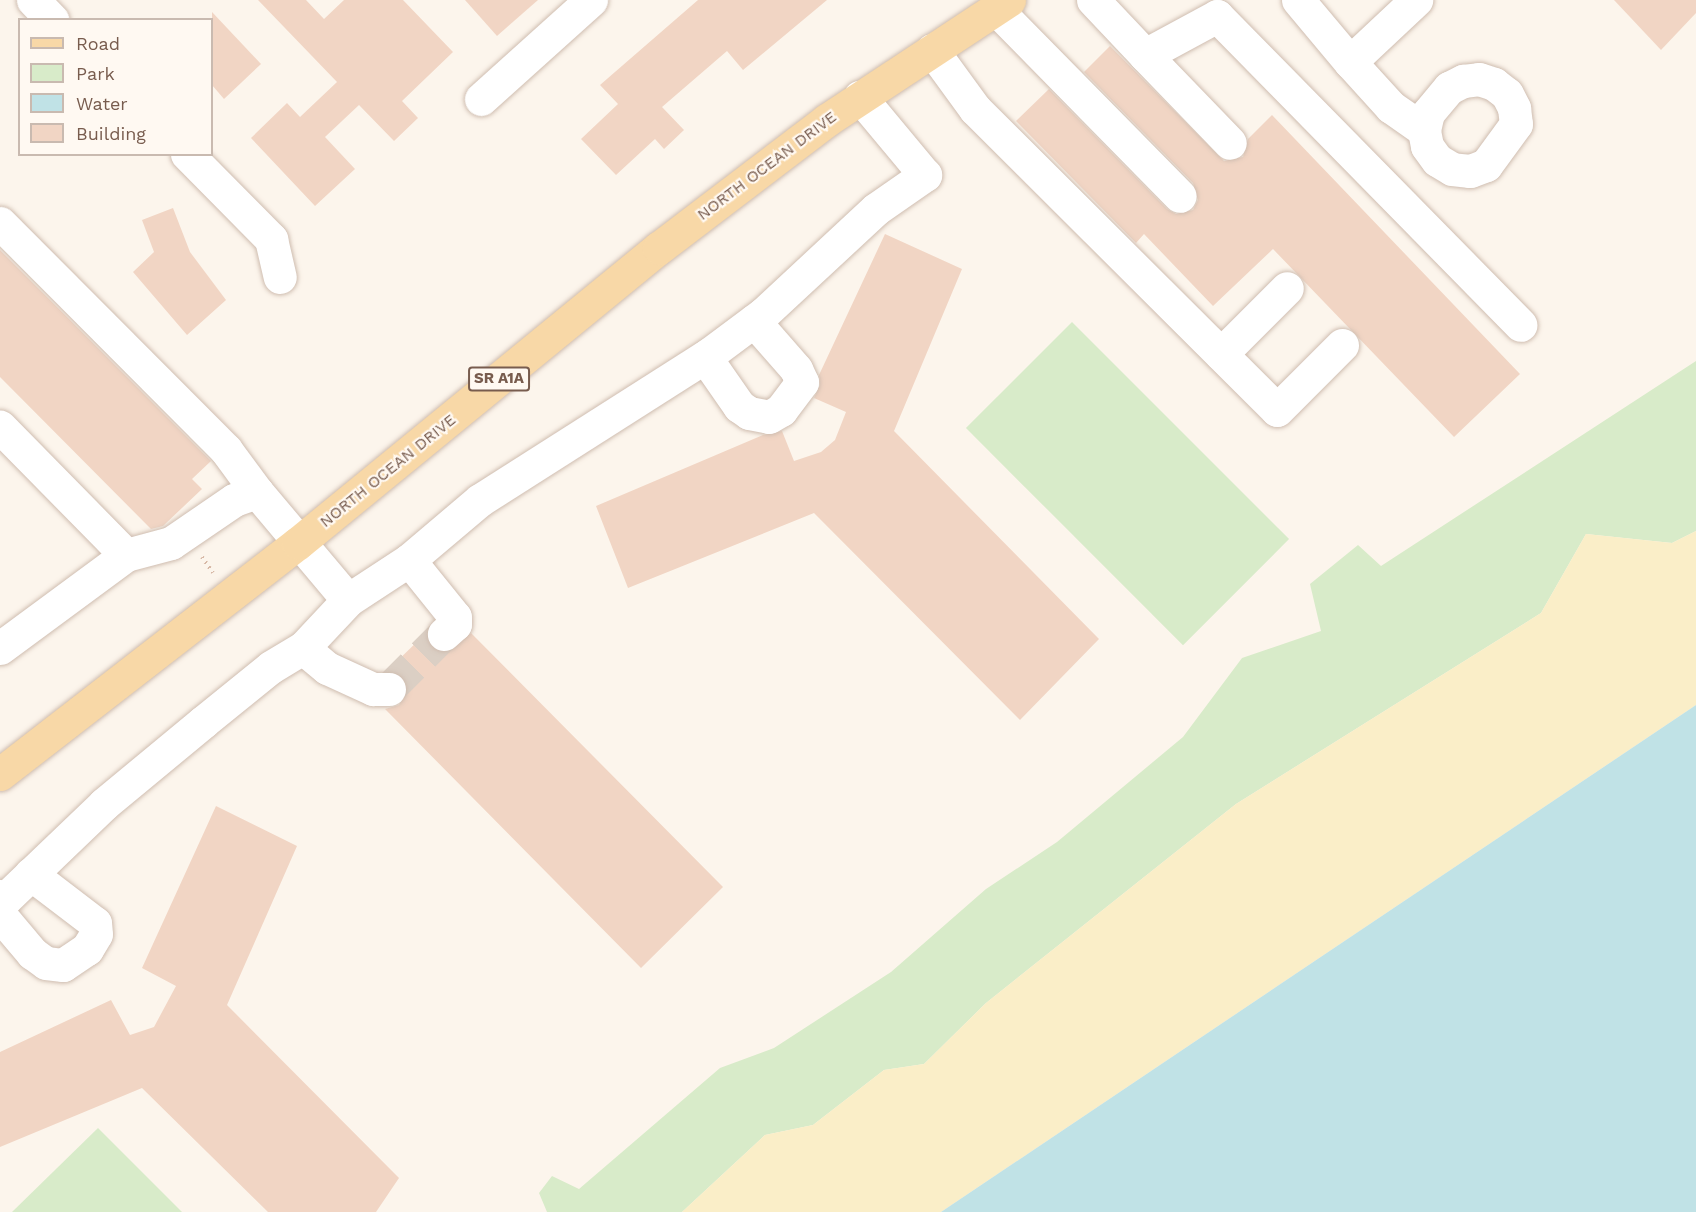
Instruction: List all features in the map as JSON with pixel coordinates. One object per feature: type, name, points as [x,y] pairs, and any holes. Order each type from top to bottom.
[{"type":"main road","name":"NORTH OCEAN DRIVE","points":[[0,774],[298,543],[659,248],[860,97],[1003,4]]},
{"type":"street","points":[[33,0],[50,18]]},
{"type":"street","points":[[481,99],[591,0]]},
{"type":"street","points":[[1093,0],[1230,143]]},
{"type":"street","points":[[1298,0],[1391,107],[1424,130]]},
{"type":"street","points":[[1350,62],[1416,0]]},
{"type":"street","points":[[1003,4],[1180,196]]},
{"type":"street","points":[[1145,55],[1217,16],[1521,325]]},
{"type":"street","points":[[932,50],[975,109],[1278,411],[1342,345]]},
{"type":"street","points":[[31,874],[96,923],[96,934],[87,949],[63,964],[46,963],[32,953],[1,904],[31,874],[104,804],[271,667],[303,648],[348,600],[409,560],[480,500],[705,357],[754,321],[876,209],[926,175],[860,97]]},
{"type":"street","points":[[189,156],[271,239],[280,277]]},
{"type":"street","points":[[0,223],[226,450],[298,543],[348,600]]},
{"type":"street","points":[[1221,354],[1287,288]]},
{"type":"street","points":[[705,357],[739,406],[749,413],[770,417],[781,410],[802,382],[796,369],[754,321]]},
{"type":"street","points":[[0,427],[126,555]]},
{"type":"street","points":[[0,648],[126,555],[171,543],[234,500],[257,492]]},
{"type":"street","points":[[409,560],[455,617],[455,624],[444,634]]},
{"type":"street","points":[[303,648],[327,668],[347,678],[374,689],[389,689]]},
{"type":"path","points":[[198,552],[214,573]]},
{"type":"green space","points":[[1072,322],[1289,539],[1183,645],[966,428]]},
{"type":"green space","points":[[1696,361],[1696,531],[1672,543],[1586,534],[1541,613],[1236,804],[986,1003],[924,1064],[884,1070],[813,1125],[765,1135],[682,1212],[547,1212],[539,1193],[552,1176],[579,1189],[720,1068],[774,1048],[891,972],[986,889],[1057,842],[1183,737],[1242,658],[1321,631],[1310,584],[1358,545],[1381,566]]},
{"type":"green space","points":[[98,1128],[182,1212],[12,1212]]},
{"type":"sand","points":[[1696,531],[1696,705],[941,1212],[682,1212],[765,1135],[813,1125],[884,1070],[924,1064],[986,1003],[1236,804],[1541,613],[1586,534],[1672,543]]},
{"type":"water","points":[[1696,705],[1696,1212],[941,1212]]},
{"type":"building","points":[[258,0],[306,0],[324,19],[344,0],[403,0],[453,52],[402,101],[418,118],[394,141],[359,105],[325,137],[355,169],[315,206],[251,138],[287,103],[300,117],[337,82]]},
{"type":"building","points":[[465,0],[538,0],[497,36]]},
{"type":"building","points":[[698,0],[827,0],[743,70],[727,51],[662,107],[684,130],[664,149],[655,139],[616,175],[581,139],[618,104],[600,85]]},
{"type":"building","points":[[1614,0],[1696,0],[1696,13],[1661,50]]},
{"type":"building","points":[[212,12],[261,64],[224,99],[213,86]]},
{"type":"building","points":[[1110,46],[1224,161],[1243,157],[1248,139],[1272,115],[1520,374],[1454,437],[1273,249],[1213,306],[1144,234],[1136,243],[1016,121],[1049,89],[1167,209],[1176,214],[1193,210],[1198,200],[1193,183],[1084,72]]},
{"type":"building","points":[[173,208],[190,252],[226,300],[187,335],[133,272],[154,252],[142,220]]},
{"type":"building","points":[[885,234],[962,269],[894,431],[1099,639],[1020,720],[814,513],[628,588],[596,506],[763,435],[782,431],[794,461],[821,452],[835,440],[846,412],[814,398],[820,385],[819,375]]},
{"type":"building","points":[[0,250],[211,461],[192,479],[202,489],[163,526],[151,529],[0,377]]},
{"type":"building","points":[[426,633],[431,647],[447,652],[471,633],[723,887],[641,968],[385,709],[399,705],[408,690],[399,673],[388,670]]},
{"type":"building","points":[[216,806],[297,846],[227,1005],[399,1178],[376,1212],[268,1212],[142,1088],[0,1147],[0,1052],[111,1000],[130,1035],[154,1027],[176,986],[142,968]]},
{"type":"tunnel","points":[[389,689],[444,634]]}]
